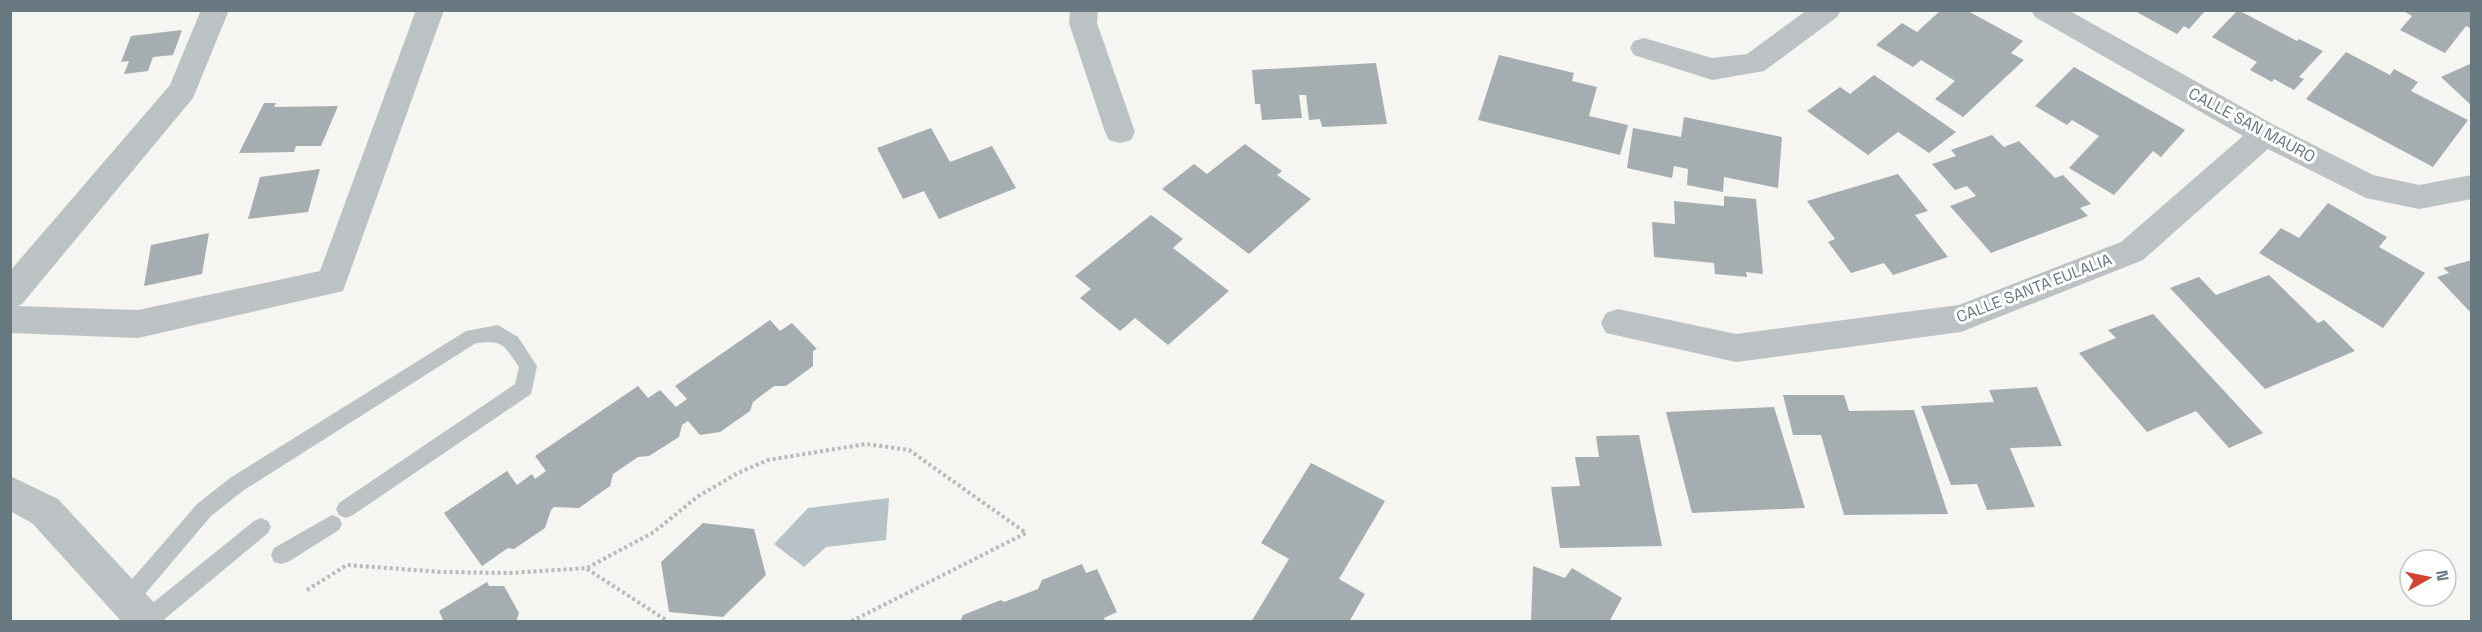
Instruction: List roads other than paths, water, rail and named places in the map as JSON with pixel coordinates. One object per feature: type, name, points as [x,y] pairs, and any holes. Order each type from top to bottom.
[{"type":"street","points":[[10,295],[183,90],[215,10]]},
{"type":"street","points":[[10,319],[138,324],[332,282],[430,10]]},
{"type":"street","points":[[1084,10],[1083,23],[1120,132]]},
{"type":"street","points":[[1644,48],[1712,69],[1754,64],[1827,10]]},
{"type":"street","name":"CALLE SAN MAURO","points":[[2045,10],[2265,134],[2366,186],[2419,197],[2472,187]]},
{"type":"street","name":"CALLE SANTA EULALIA","points":[[1618,323],[1736,348],[1961,318],[2132,250],[2265,134]]},
{"type":"street","points":[[10,492],[45,511],[140,614]]},
{"type":"lane","points":[[140,614],[204,510],[237,484],[472,336],[498,333],[512,342],[528,366],[524,388],[346,509]]},
{"type":"lane","points":[[281,555],[332,524]]},
{"type":"lane","points":[[140,614],[261,527]]}]
